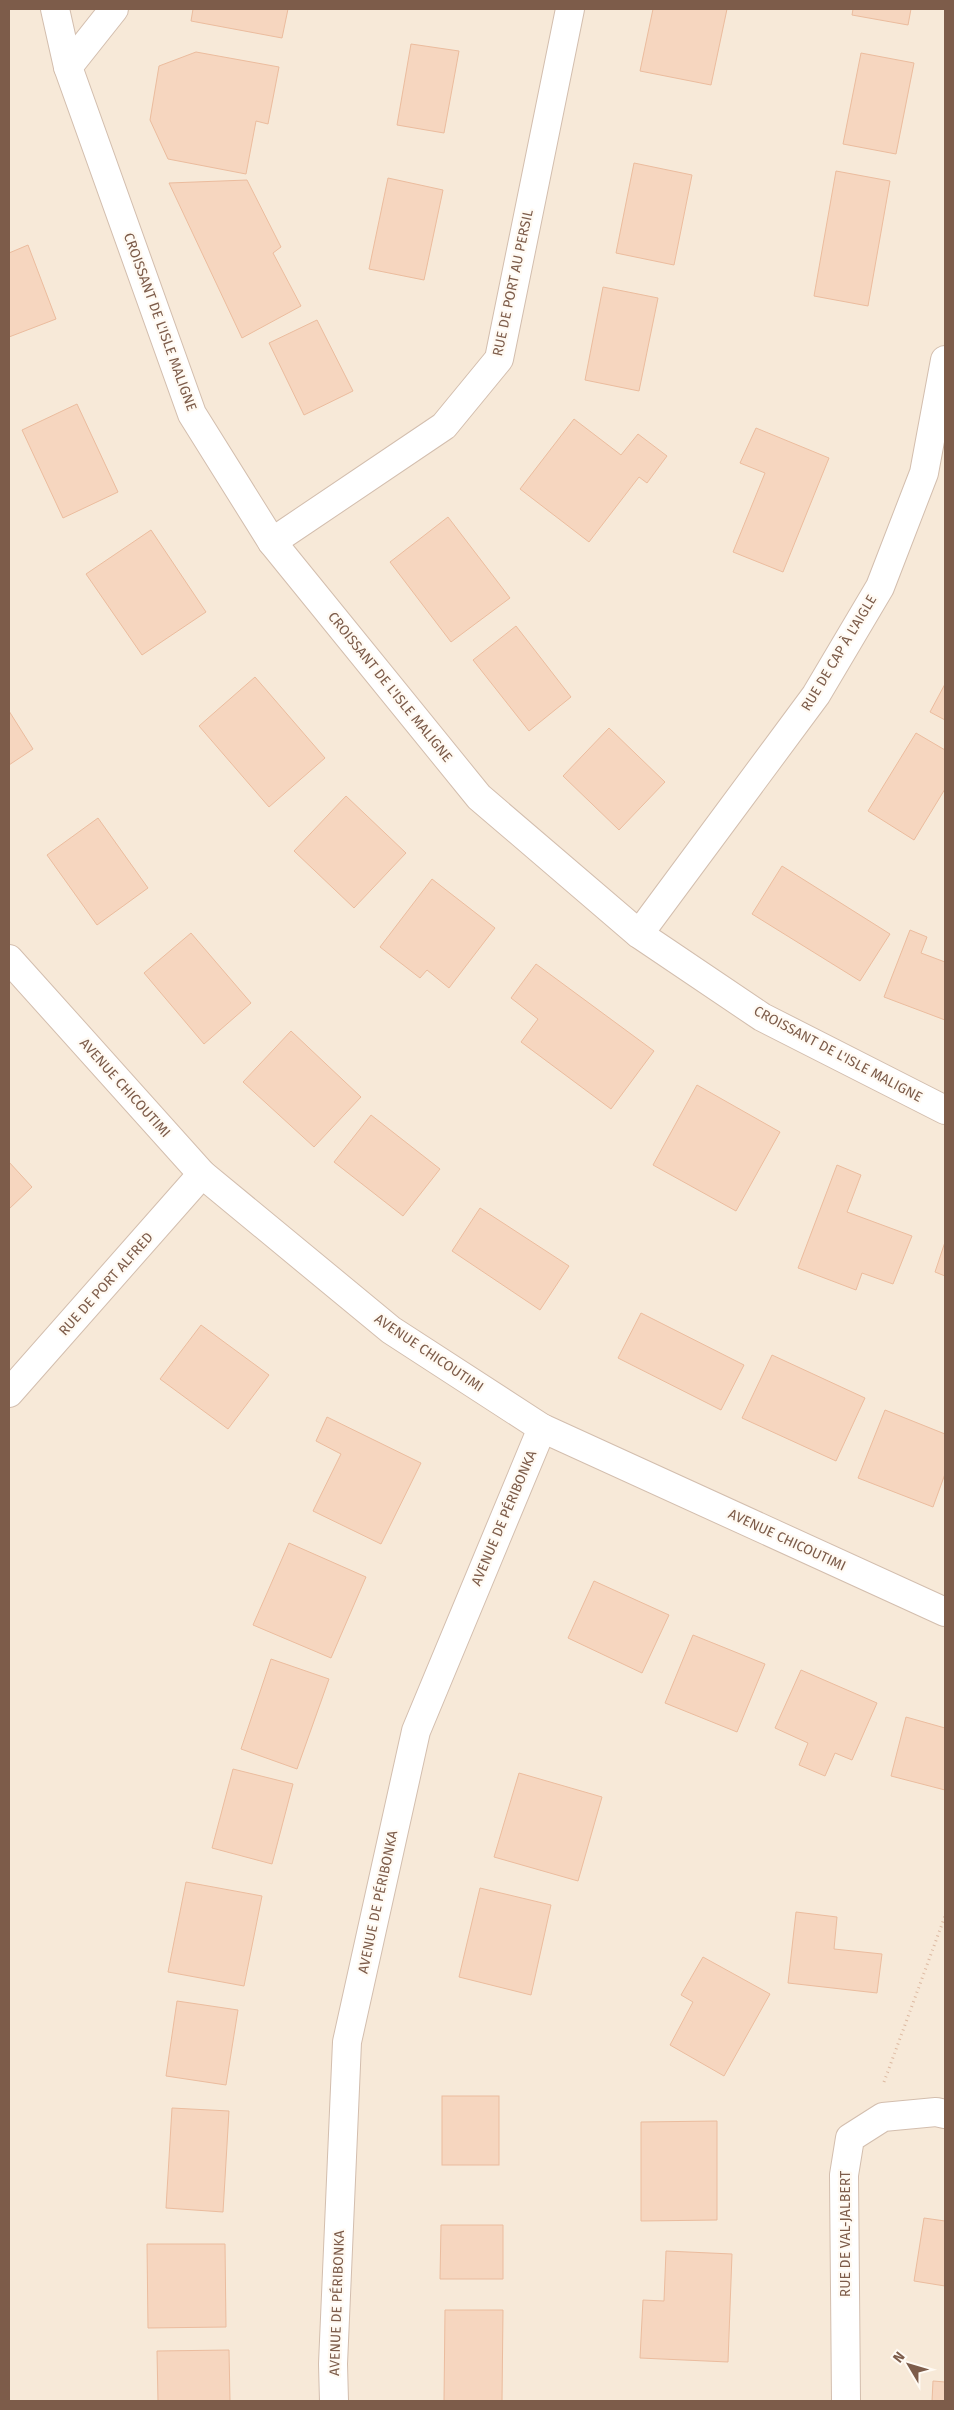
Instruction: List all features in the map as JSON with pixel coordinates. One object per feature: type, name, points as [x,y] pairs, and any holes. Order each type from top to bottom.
[{"type":"street","name":"CROISSANT DE L'ISLE MALIGNE","points":[[55,9],[68,67],[192,414],[272,542],[480,797],[639,934],[762,1017],[945,1110]]},
{"type":"street","points":[[68,67],[114,9]]},
{"type":"street","name":"RUE DE PORT AU PERSIL","points":[[272,542],[444,426],[499,359],[570,9]]},
{"type":"street","name":"RUE DE CAP À L'AIGLE","points":[[639,934],[816,695],[880,587],[924,473],[945,360]]},
{"type":"street","name":"AVENUE CHICOUTIMI","points":[[9,959],[202,1174],[391,1330],[542,1428],[945,1612]]},
{"type":"street","name":"RUE DE PORT ALFRED","points":[[9,1393],[202,1174]]},
{"type":"street","name":"AVENUE DE PÉRIBONKA","points":[[334,2401],[347,2042],[416,1731],[542,1428]]},
{"type":"street","name":"RUE DE VAL-JALBERT","points":[[846,2401],[844,2175],[850,2138],[884,2117],[936,2112],[945,2114]]},
{"type":"path","points":[[868,2127],[945,1916]]},
{"type":"shaded area","points":[[9,9],[945,9],[945,2401],[9,2401]]},
{"type":"building","points":[[193,9],[288,9],[282,38],[191,21]]},
{"type":"building","points":[[653,9],[727,9],[711,85],[640,71]]},
{"type":"building","points":[[853,9],[911,9],[908,25],[852,15]]},
{"type":"building","points":[[411,44],[459,51],[444,133],[397,125]]},
{"type":"building","points":[[196,52],[279,67],[268,124],[256,121],[246,174],[168,159],[150,120],[159,66]]},
{"type":"building","points":[[861,53],[914,63],[896,154],[843,144]]},
{"type":"building","points":[[634,163],[692,175],[674,265],[616,253]]},
{"type":"building","points":[[836,171],[890,181],[868,306],[814,296]]},
{"type":"building","points":[[388,178],[443,190],[424,280],[369,269]]},
{"type":"building","points":[[247,180],[281,247],[273,253],[301,306],[242,338],[169,183]]},
{"type":"building","points":[[28,245],[56,319],[9,337],[9,253]]},
{"type":"building","points":[[603,287],[658,298],[639,391],[585,380]]},
{"type":"building","points":[[317,320],[353,391],[304,415],[269,343]]},
{"type":"building","points":[[77,404],[118,492],[63,518],[22,430]]},
{"type":"building","points":[[574,419],[621,455],[638,434],[667,456],[647,483],[639,477],[589,542],[520,489]]},
{"type":"building","points":[[756,428],[829,458],[783,572],[733,552],[765,473],[740,463]]},
{"type":"building","points":[[448,517],[510,598],[451,642],[390,562]]},
{"type":"building","points":[[151,530],[206,612],[142,655],[86,574]]},
{"type":"building","points":[[516,626],[571,697],[529,731],[473,660]]},
{"type":"building","points":[[255,677],[325,758],[269,807],[199,726]]},
{"type":"building","points":[[945,684],[945,720],[930,712]]},
{"type":"building","points":[[9,711],[33,749],[9,765]]},
{"type":"building","points":[[609,728],[665,782],[619,830],[563,776]]},
{"type":"building","points":[[916,733],[945,750],[945,789],[914,840],[868,811]]},
{"type":"building","points":[[346,796],[406,853],[354,908],[294,851]]},
{"type":"building","points":[[98,818],[148,888],[97,925],[47,855]]},
{"type":"building","points":[[782,866],[890,934],[860,981],[752,914]]},
{"type":"building","points":[[432,879],[495,928],[449,988],[427,970],[420,978],[380,947]]},
{"type":"building","points":[[910,930],[927,937],[921,953],[945,962],[945,1020],[884,997]]},
{"type":"building","points":[[191,933],[251,1003],[204,1044],[144,973]]},
{"type":"building","points":[[536,964],[654,1051],[611,1109],[521,1042],[538,1019],[511,998]]},
{"type":"building","points":[[291,1031],[361,1097],[314,1147],[243,1082]]},
{"type":"building","points":[[697,1085],[780,1132],[736,1211],[653,1165]]},
{"type":"building","points":[[371,1115],[440,1169],[403,1216],[334,1162]]},
{"type":"building","points":[[9,1162],[32,1187],[9,1209]]},
{"type":"building","points":[[837,1165],[861,1175],[847,1212],[912,1236],[893,1284],[862,1273],[856,1290],[798,1268]]},
{"type":"building","points":[[480,1208],[569,1266],[540,1310],[452,1251]]},
{"type":"building","points":[[945,1242],[945,1276],[935,1272]]},
{"type":"building","points":[[641,1313],[744,1365],[721,1410],[618,1358]]},
{"type":"building","points":[[201,1325],[269,1375],[228,1429],[160,1379]]},
{"type":"building","points":[[772,1355],[865,1398],[836,1461],[742,1418]]},
{"type":"building","points":[[885,1410],[945,1434],[945,1474],[933,1507],[858,1478]]},
{"type":"building","points":[[327,1417],[421,1463],[381,1544],[313,1511],[341,1454],[316,1441]]},
{"type":"building","points":[[289,1543],[366,1577],[331,1658],[253,1625]]},
{"type":"building","points":[[594,1581],[669,1615],[642,1673],[568,1638]]},
{"type":"building","points":[[693,1635],[765,1664],[737,1732],[665,1703]]},
{"type":"building","points":[[271,1659],[329,1679],[297,1769],[241,1749]]},
{"type":"building","points":[[801,1670],[877,1703],[852,1760],[835,1753],[825,1776],[799,1765],[808,1743],[775,1728]]},
{"type":"building","points":[[906,1717],[945,1728],[945,1790],[891,1776]]},
{"type":"building","points":[[233,1769],[293,1784],[272,1864],[212,1848]]},
{"type":"building","points":[[519,1773],[602,1797],[578,1881],[494,1857]]},
{"type":"building","points":[[186,1882],[262,1896],[244,1986],[168,1972]]},
{"type":"building","points":[[480,1888],[551,1905],[531,1995],[459,1977]]},
{"type":"building","points":[[796,1912],[837,1917],[834,1949],[882,1954],[877,1993],[788,1983]]},
{"type":"building","points":[[703,1957],[770,1994],[724,2076],[670,2045],[693,2002],[681,1995]]},
{"type":"building","points":[[177,2001],[238,2010],[226,2085],[166,2076]]},
{"type":"building","points":[[442,2096],[499,2096],[499,2165],[442,2165]]},
{"type":"building","points":[[172,2108],[229,2111],[223,2212],[166,2208]]},
{"type":"building","points":[[717,2121],[717,2220],[641,2221],[641,2122]]},
{"type":"building","points":[[924,2218],[945,2221],[945,2286],[914,2281]]},
{"type":"building","points":[[441,2225],[503,2225],[503,2279],[440,2279]]},
{"type":"building","points":[[147,2244],[225,2244],[226,2327],[148,2328]]},
{"type":"building","points":[[666,2251],[732,2254],[728,2362],[640,2358],[643,2300],[664,2301]]},
{"type":"building","points":[[445,2310],[503,2310],[502,2401],[444,2401]]},
{"type":"building","points":[[229,2350],[230,2401],[158,2401],[157,2351]]},
{"type":"building","points":[[933,2381],[945,2382],[945,2401],[932,2401]]}]
